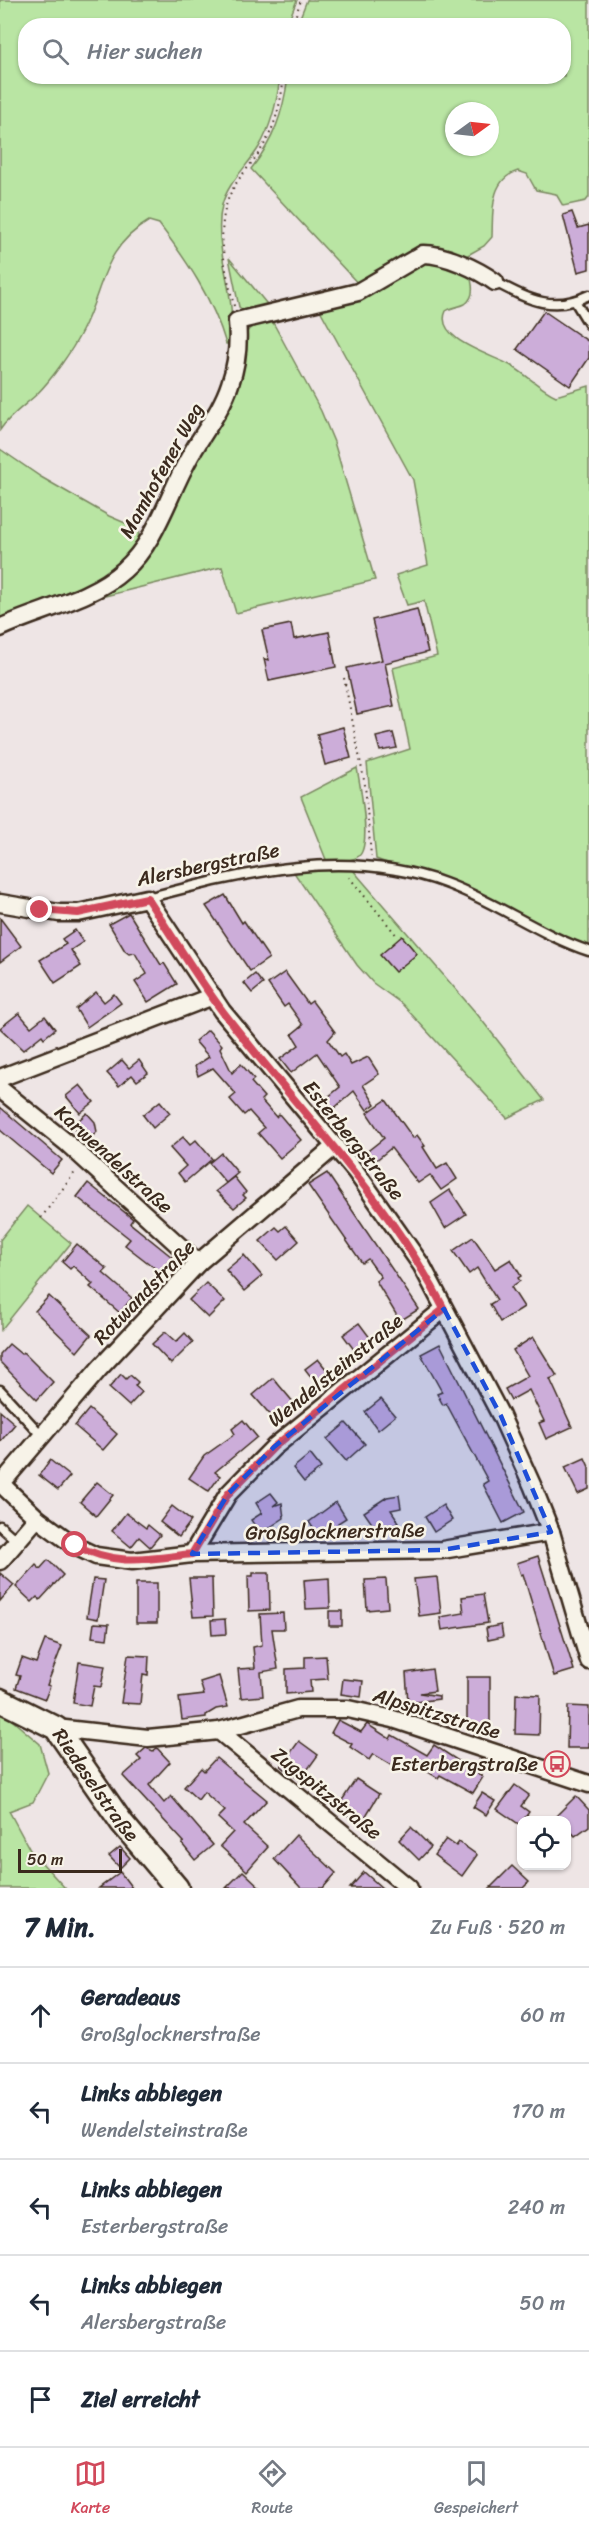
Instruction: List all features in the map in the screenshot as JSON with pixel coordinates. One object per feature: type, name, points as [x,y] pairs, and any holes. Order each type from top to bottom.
[{"type":"street","points":[[237,321],[358,292],[423,254],[446,259],[485,275],[495,282]]},
{"type":"street","name":"Mamhofener Weg","points":[[0,628],[106,583],[124,571],[142,551],[188,459],[226,395],[236,361],[237,321]]},
{"type":"street","name":"Alersbergstraße","points":[[0,903],[58,913],[78,913],[147,898]]},
{"type":"street","name":"Esterbergstraße","points":[[147,898],[213,996],[335,1146],[395,1225],[422,1266],[501,1416],[551,1532],[589,1661]]},
{"type":"street","points":[[0,1078],[213,996]]},
{"type":"street","name":"Karwendelstraße","points":[[0,1089],[85,1160],[198,1263]]},
{"type":"street","name":"Rotwandstraße","points":[[0,1484],[99,1368],[198,1263],[335,1146]]},
{"type":"street","name":"Wendelsteinstraße","points":[[192,1554],[228,1494],[274,1447],[444,1309]]},
{"type":"street","name":"Großglocknerstraße","points":[[0,1484],[56,1533],[96,1556],[132,1561],[192,1554],[442,1550],[551,1532]]},
{"type":"street","points":[[0,1561],[37,1518]]},
{"type":"street","name":"Riedeselstraße","points":[[0,1700],[56,1728],[122,1823],[177,1888]]},
{"type":"street","name":"Alpspitzstraße","points":[[56,1728],[142,1738],[219,1731],[298,1709],[348,1709],[393,1719],[589,1784]]},
{"type":"street","name":"Zugspitzstraße","points":[[219,1731],[409,1888]]},
{"type":"lane","points":[[495,282],[536,303],[575,302],[589,295]]},
{"type":"lane","points":[[575,302],[589,324]]},
{"type":"lane","name":"Alersbergstraße","points":[[147,898],[240,874],[341,865],[371,865],[408,871],[447,884],[553,938],[589,951]]},
{"type":"lane","points":[[0,1390],[42,1436]]},
{"type":"lane","points":[[0,1526],[17,1542]]},
{"type":"path","points":[[295,18],[301,0]]},
{"type":"path","points":[[237,321],[225,264],[224,216],[235,185],[260,152],[274,124],[282,84]]},
{"type":"path","points":[[344,678],[365,785],[371,865]]},
{"type":"path","points":[[341,865],[364,898],[398,937]]},
{"type":"path","points":[[41,1218],[85,1160]]},
{"type":"highlighted area","points":[[444,1309],[501,1416],[551,1532],[442,1550],[192,1554],[228,1494],[274,1447]]},
{"type":"green space","points":[[0,0],[297,0],[290,18],[18,18],[18,84],[279,84],[271,122],[259,147],[229,189],[222,205],[220,230],[231,307],[230,344],[226,344],[214,311],[189,266],[159,224],[149,221],[134,232],[113,256],[82,331],[61,364],[36,395],[0,430]]},
{"type":"green space","points":[[307,0],[589,0],[589,197],[586,201],[563,206],[556,194],[536,190],[527,174],[518,171],[509,175],[502,182],[494,198],[492,237],[484,246],[466,256],[472,281],[470,299],[465,304],[446,311],[444,321],[448,330],[466,345],[510,365],[556,396],[589,386],[589,947],[555,935],[459,885],[376,859],[367,763],[410,749],[393,668],[437,656],[424,601],[407,605],[396,575],[428,565],[413,480],[319,308],[367,295],[407,266],[429,261],[429,253],[402,261],[363,289],[251,169],[266,147],[276,126],[287,84],[571,84],[571,18],[300,18]]},
{"type":"green space","points":[[229,258],[271,309],[246,312],[239,307]]},
{"type":"green space","points":[[270,317],[321,411],[334,442],[375,580],[236,613],[222,567],[93,599],[146,551],[245,334],[253,325]]},
{"type":"green space","points":[[0,449],[41,477],[109,516],[139,529],[137,551],[112,575],[0,623]]},
{"type":"green space","points":[[357,768],[365,827],[363,849],[359,856],[352,859],[327,862],[301,797]]},
{"type":"green space","points":[[352,869],[477,1014],[544,1100],[507,1118],[402,1004],[373,983],[357,965],[293,871]]},
{"type":"green space","points":[[27,1206],[71,1243],[1,1330],[0,1240]]},
{"type":"green space","points":[[0,1710],[40,1744],[48,1773],[33,1802],[9,1811],[30,1850],[65,1888],[0,1888]]},
{"type":"building","points":[[572,212],[578,228],[589,225],[589,269],[578,272],[563,215]]},
{"type":"building","points":[[544,311],[589,342],[589,358],[570,386],[517,349]]},
{"type":"building","points":[[417,609],[428,652],[385,663],[394,706],[357,714],[347,668],[382,660],[372,620]]},
{"type":"building","points":[[291,624],[294,639],[329,632],[336,667],[269,681],[264,659],[269,660],[262,630]]},
{"type":"building","points":[[343,727],[351,758],[325,765],[317,734]]},
{"type":"building","points":[[393,733],[397,748],[380,751],[376,737]]},
{"type":"building","points":[[225,895],[242,923],[244,921],[269,958],[250,971],[206,906]]},
{"type":"building","points":[[129,913],[161,965],[164,963],[177,984],[148,1002],[135,982],[147,974],[135,953],[129,954],[125,951],[109,924]]},
{"type":"building","points":[[0,918],[21,946],[0,962]]},
{"type":"building","points":[[75,930],[83,942],[71,950],[81,966],[55,983],[40,960],[66,944],[62,939]]},
{"type":"building","points":[[402,936],[417,954],[395,972],[380,955]]},
{"type":"building","points":[[285,972],[308,1004],[312,1001],[335,1032],[328,1040],[340,1057],[344,1054],[351,1065],[368,1057],[379,1074],[363,1085],[375,1104],[367,1110],[354,1091],[324,1117],[316,1107],[340,1087],[317,1053],[291,1073],[280,1059],[299,1045],[292,1034],[303,1025],[288,1004],[284,1007],[268,984]]},
{"type":"building","points":[[255,974],[263,984],[252,993],[244,983]]},
{"type":"building","points":[[96,992],[104,1002],[114,994],[121,1003],[87,1027],[76,1009]]},
{"type":"building","points":[[19,1013],[31,1027],[45,1016],[55,1029],[44,1038],[42,1035],[23,1050],[0,1028]]},
{"type":"building","points":[[208,1030],[222,1045],[220,1048],[232,1073],[241,1064],[254,1079],[251,1082],[264,1097],[261,1100],[276,1117],[279,1114],[301,1140],[280,1158],[258,1133],[264,1128],[249,1111],[244,1115],[230,1099],[236,1094],[213,1068],[198,1076],[195,1066],[209,1057],[195,1041]]},
{"type":"building","points":[[122,1060],[129,1068],[139,1060],[148,1073],[137,1081],[132,1075],[119,1086],[107,1073]]},
{"type":"building","points":[[80,1085],[94,1102],[80,1113],[66,1096]]},
{"type":"building","points":[[386,1100],[413,1138],[417,1135],[437,1169],[447,1163],[457,1179],[441,1190],[430,1175],[418,1183],[391,1148],[368,1167],[360,1157],[384,1138],[367,1113]]},
{"type":"building","points":[[160,1101],[170,1113],[153,1128],[143,1115]]},
{"type":"building","points":[[0,1107],[62,1160],[51,1173],[0,1130]]},
{"type":"building","points":[[87,1113],[95,1122],[97,1132],[88,1140],[81,1138],[72,1126]]},
{"type":"building","points":[[183,1137],[190,1145],[196,1140],[212,1159],[185,1182],[178,1173],[186,1166],[170,1148]]},
{"type":"building","points":[[221,1153],[238,1173],[226,1183],[209,1163]]},
{"type":"building","points":[[327,1173],[419,1309],[400,1321],[376,1281],[381,1277],[368,1259],[362,1263],[308,1185]]},
{"type":"building","points":[[234,1177],[246,1192],[243,1195],[246,1198],[234,1208],[216,1191]]},
{"type":"building","points":[[88,1183],[133,1219],[130,1223],[172,1257],[160,1272],[125,1245],[130,1239],[77,1197]]},
{"type":"building","points":[[450,1190],[466,1214],[445,1228],[431,1203]]},
{"type":"building","points":[[286,1226],[299,1241],[278,1260],[260,1241],[276,1227],[280,1231]]},
{"type":"building","points":[[473,1237],[495,1269],[511,1259],[521,1276],[518,1278],[520,1281],[511,1287],[524,1307],[500,1322],[490,1304],[497,1300],[477,1268],[469,1274],[453,1251]]},
{"type":"building","points":[[77,1244],[107,1269],[103,1273],[132,1298],[120,1313],[90,1287],[93,1284],[73,1266],[70,1269],[62,1262]]},
{"type":"building","points":[[244,1255],[262,1276],[244,1291],[226,1270]]},
{"type":"building","points":[[206,1283],[225,1301],[208,1318],[189,1300]]},
{"type":"building","points":[[49,1296],[91,1335],[77,1352],[35,1311]]},
{"type":"building","points":[[359,1323],[374,1343],[358,1355],[343,1335]]},
{"type":"building","points":[[165,1332],[176,1342],[185,1333],[193,1342],[171,1364],[152,1344]]},
{"type":"building","points":[[533,1337],[557,1376],[550,1379],[572,1427],[546,1439],[539,1423],[544,1421],[529,1390],[511,1400],[505,1389],[528,1376],[513,1350]]},
{"type":"building","points":[[9,1344],[21,1354],[23,1352],[53,1382],[37,1400],[0,1362],[0,1354]]},
{"type":"building","points":[[440,1344],[524,1512],[503,1523],[483,1484],[488,1481],[446,1403],[443,1405],[437,1394],[442,1392],[421,1354]]},
{"type":"building","points":[[318,1359],[331,1375],[318,1386],[305,1369]]},
{"type":"building","points":[[121,1374],[126,1379],[130,1375],[138,1382],[135,1386],[142,1392],[129,1406],[109,1388]]},
{"type":"building","points":[[273,1378],[294,1403],[274,1419],[253,1395]]},
{"type":"building","points":[[381,1399],[395,1416],[378,1430],[365,1412]]},
{"type":"building","points":[[89,1409],[117,1434],[103,1450],[75,1426]]},
{"type":"building","points":[[0,1411],[15,1424],[0,1442]]},
{"type":"building","points":[[243,1420],[257,1437],[215,1472],[220,1476],[209,1491],[189,1478],[204,1456],[235,1434],[232,1429]]},
{"type":"building","points":[[346,1423],[365,1444],[346,1461],[327,1439]]},
{"type":"building","points":[[310,1454],[321,1468],[304,1482],[293,1468]]},
{"type":"building","points":[[585,1458],[589,1467],[589,1489],[578,1494],[565,1467]]},
{"type":"building","points":[[50,1460],[70,1476],[58,1490],[39,1475]]},
{"type":"building","points":[[97,1482],[113,1495],[96,1516],[80,1502]]},
{"type":"building","points":[[271,1493],[278,1502],[273,1506],[282,1503],[284,1518],[260,1534],[251,1520],[262,1513],[256,1503]]},
{"type":"building","points":[[399,1495],[401,1508],[391,1510],[399,1522],[380,1535],[364,1512],[387,1497]]},
{"type":"building","points":[[336,1502],[346,1518],[338,1523],[342,1530],[330,1538],[327,1533],[319,1537],[309,1522]]},
{"type":"building","points":[[443,1505],[452,1520],[434,1532],[425,1517]]},
{"type":"building","points":[[172,1506],[191,1521],[179,1537],[160,1522]]},
{"type":"building","points":[[126,1513],[146,1528],[148,1525],[160,1535],[150,1547],[139,1537],[131,1547],[112,1531]]},
{"type":"building","points":[[538,1556],[574,1670],[554,1676],[523,1574],[521,1575],[517,1563]]},
{"type":"building","points":[[48,1560],[63,1575],[40,1600],[37,1597],[32,1602],[16,1587],[36,1565],[40,1569]]},
{"type":"building","points":[[0,1573],[14,1585],[0,1601]]},
{"type":"building","points":[[253,1573],[269,1573],[270,1610],[249,1611],[248,1576],[253,1576]]},
{"type":"building","points":[[437,1577],[441,1613],[419,1616],[414,1579]]},
{"type":"building","points":[[189,1578],[212,1578],[213,1616],[193,1617]]},
{"type":"building","points":[[329,1578],[330,1608],[306,1609],[304,1580]]},
{"type":"building","points":[[93,1579],[104,1580],[98,1619],[87,1617]]},
{"type":"building","points":[[386,1579],[388,1608],[367,1610],[365,1580]]},
{"type":"building","points":[[136,1583],[157,1583],[157,1623],[136,1623]]},
{"type":"building","points":[[483,1594],[488,1623],[442,1630],[440,1617],[464,1613],[462,1597]]},
{"type":"building","points":[[329,1611],[342,1611],[342,1626],[329,1626]]},
{"type":"building","points":[[283,1613],[284,1629],[272,1629],[278,1669],[261,1672],[263,1696],[241,1698],[238,1669],[255,1668],[253,1647],[262,1645],[260,1614]]},
{"type":"building","points":[[225,1619],[226,1634],[212,1635],[211,1620]]},
{"type":"building","points":[[94,1623],[109,1624],[107,1639],[92,1637]]},
{"type":"building","points":[[501,1625],[503,1637],[488,1640],[486,1628]]},
{"type":"building","points":[[45,1640],[62,1646],[47,1685],[50,1686],[45,1699],[16,1688],[20,1676],[16,1675],[22,1658],[36,1663]]},
{"type":"building","points":[[128,1655],[149,1656],[148,1675],[143,1674],[140,1704],[121,1703]]},
{"type":"building","points":[[326,1656],[328,1679],[310,1680],[311,1692],[286,1694],[286,1669],[305,1668],[305,1657]]},
{"type":"building","points":[[79,1662],[105,1666],[101,1687],[94,1686],[90,1706],[73,1703]]},
{"type":"building","points":[[432,1669],[435,1691],[420,1693],[439,1696],[439,1699],[408,1703],[406,1673]]},
{"type":"building","points":[[219,1676],[228,1707],[216,1709],[206,1717],[182,1720],[179,1698],[204,1695],[200,1682]]},
{"type":"building","points":[[467,1677],[490,1677],[490,1725],[467,1724]]},
{"type":"building","points":[[343,1679],[363,1681],[361,1697],[341,1694]]},
{"type":"building","points":[[516,1694],[540,1695],[539,1735],[515,1734]]},
{"type":"building","points":[[568,1706],[589,1707],[589,1748],[567,1748]]},
{"type":"building","points":[[338,1720],[361,1732],[367,1724],[390,1739],[392,1735],[427,1755],[434,1745],[483,1777],[473,1793],[440,1775],[438,1778],[410,1761],[409,1764],[405,1761],[400,1770],[373,1754],[369,1760],[350,1747],[352,1744],[331,1733]]},
{"type":"building","points":[[299,1741],[318,1755],[300,1780],[281,1766]]},
{"type":"building","points":[[146,1748],[153,1751],[157,1748],[170,1762],[149,1785],[164,1803],[171,1796],[213,1845],[195,1860],[182,1844],[184,1842],[123,1776],[141,1760],[137,1756]]},
{"type":"building","points":[[216,1758],[267,1800],[244,1825],[268,1847],[247,1871],[220,1846],[233,1832],[218,1818],[225,1811],[204,1792],[198,1800],[184,1787],[201,1768],[204,1771]]},
{"type":"building","points":[[356,1779],[379,1794],[361,1824],[337,1808]]},
{"type":"building","points":[[515,1785],[529,1795],[521,1806],[529,1812],[526,1816],[517,1816],[517,1823],[497,1809]]},
{"type":"building","points":[[482,1793],[495,1801],[486,1815],[473,1807]]},
{"type":"building","points":[[576,1796],[589,1810],[589,1826],[575,1836],[571,1832],[571,1816],[556,1816]]},
{"type":"building","points":[[411,1827],[431,1847],[419,1860],[399,1840]]},
{"type":"building","points":[[296,1835],[336,1873],[323,1888],[301,1888],[274,1859]]},
{"type":"building","points":[[446,1839],[456,1846],[459,1842],[477,1855],[462,1876],[434,1855]]},
{"type":"building","points":[[120,1847],[130,1858],[120,1868],[109,1856]]},
{"type":"building","points":[[512,1866],[529,1882],[523,1888],[490,1888]]},
{"type":"building","points":[[243,1871],[261,1888],[226,1888]]},
{"type":"building","points":[[120,1872],[132,1888],[99,1888]]},
{"type":"building","points":[[364,1872],[382,1888],[350,1888]]},
{"type":"place","name":"Esterbergstraße","points":[[557,1764]]},
{"type":"route","points":[[40,910],[78,913],[147,898],[222,1011],[312,1118],[391,1218],[422,1266],[444,1309],[357,1377],[274,1447],[228,1494],[192,1554],[132,1561],[96,1556],[75,1545]]}]
